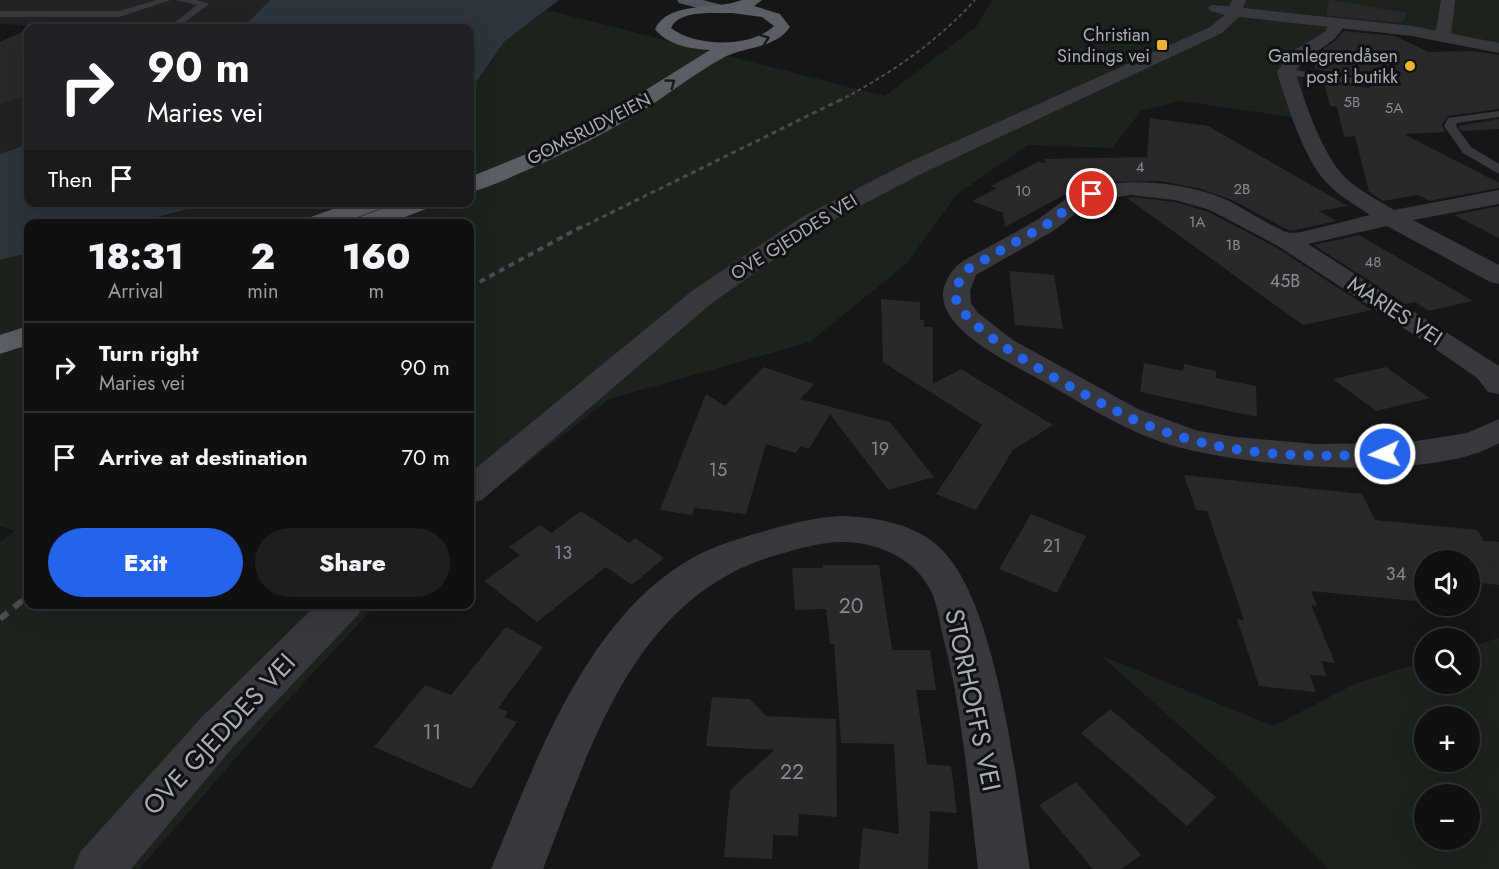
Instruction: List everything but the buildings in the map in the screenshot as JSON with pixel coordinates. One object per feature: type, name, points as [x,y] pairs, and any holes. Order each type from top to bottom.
[{"type":"highway","points":[[724,8],[768,15],[781,23],[779,32],[763,40],[735,45],[704,45],[678,40],[663,29],[663,25],[670,18],[691,11],[724,8],[755,0]]},
{"type":"highway","points":[[768,15],[781,3]]},
{"type":"highway","name":"GOMSRUDVEIEN","points":[[474,167],[561,130],[622,97],[669,65],[674,57],[678,40]]},
{"type":"highway","name":"GOMSRUDVEIEN","points":[[474,183],[548,153],[605,124],[660,92],[698,62],[735,45]]},
{"type":"highway","points":[[328,219],[363,207]]},
{"type":"highway","points":[[377,219],[409,207]]},
{"type":"highway","points":[[0,325],[24,317]]},
{"type":"highway","points":[[0,345],[24,336]]},
{"type":"main road","points":[[684,0],[724,8]]},
{"type":"main road","points":[[663,2],[670,18]]},
{"type":"street","points":[[1443,35],[1448,0]]},
{"type":"street","points":[[1218,4],[1284,17],[1443,35],[1499,48]]},
{"type":"street","name":"OVE GJEDDES VEI","points":[[1195,38],[1218,4]]},
{"type":"street","name":"OVE GJEDDES VEI","points":[[474,488],[702,297],[811,222],[915,168],[1142,66],[1195,38],[1216,30],[1236,7]]},
{"type":"street","points":[[1337,23],[1332,35],[1295,57],[1286,72],[1301,119],[1332,176],[1350,192],[1391,218],[1499,276]]},
{"type":"street","name":"MARIES VEI","points":[[1499,385],[1488,372],[1441,340],[1287,241],[1236,214],[1198,198],[1152,189],[1111,189],[1077,201],[1046,225],[966,270],[959,281],[956,298],[963,313],[977,328],[1003,346],[1128,416],[1208,444],[1270,452],[1338,456],[1470,445],[1493,435],[1499,429]]},
{"type":"street","points":[[1287,241],[1499,197]]},
{"type":"street","name":"STORHOFFS VEI","points":[[518,869],[596,685],[633,631],[668,597],[705,569],[750,549],[785,539],[824,530],[854,529],[890,536],[925,555],[949,586],[970,665],[1004,869]]},
{"type":"street","name":"OVE GJEDDES VEI","points":[[99,869],[214,735],[286,659],[339,609]]},
{"type":"lane","points":[[0,14],[119,14],[167,0]]},
{"type":"lane","points":[[178,24],[205,4],[179,0]]},
{"type":"lane","points":[[1286,72],[1369,83]]},
{"type":"lane","points":[[1499,114],[1464,116],[1452,120],[1450,126],[1467,150],[1499,170]]},
{"type":"shaded area","points":[[0,0],[270,0],[246,24],[0,24]]},
{"type":"shaded area","points":[[270,0],[559,0],[504,42],[474,85],[474,24],[246,24]]},
{"type":"shaded area","points":[[992,0],[1499,0],[1499,52],[1434,36],[1338,24],[1336,37],[1301,63],[1305,119],[1180,101],[1141,111],[1112,148],[1028,145],[956,195],[907,263],[810,342],[609,399],[474,505],[474,219],[153,219],[197,207],[474,207],[474,85],[504,42],[547,10],[885,96],[976,27]]},
{"type":"shaded area","points":[[24,33],[24,145],[0,154],[0,42]]},
{"type":"shaded area","points":[[24,145],[24,207],[196,207],[150,219],[24,219],[24,254],[0,260],[0,154]]},
{"type":"shaded area","points":[[24,254],[24,609],[372,609],[263,727],[139,869],[0,869],[0,542],[15,531],[0,526],[0,260]]},
{"type":"shaded area","points":[[1499,638],[1499,869],[1329,869],[1233,773],[1100,655],[1273,726],[1357,683],[1414,665],[1414,694],[1480,694],[1480,644]]},
{"type":"railway","points":[[839,101],[912,56],[960,16],[975,0]]},
{"type":"railway","points":[[578,229],[842,99]]},
{"type":"railway","points":[[474,285],[581,227]]},
{"type":"railway","points":[[0,619],[23,600]]},
{"type":"place","name":"Christian Sindings vei","points":[[1162,45]]},
{"type":"place","name":"Gamlegrendåsen post i butikk","points":[[1410,66]]},
{"type":"route","points":[[1092,194],[1077,201],[1046,225],[966,270],[959,281],[956,298],[963,313],[977,328],[1003,346],[1128,416],[1159,429],[1208,444],[1261,452],[1338,456],[1385,454]]}]
